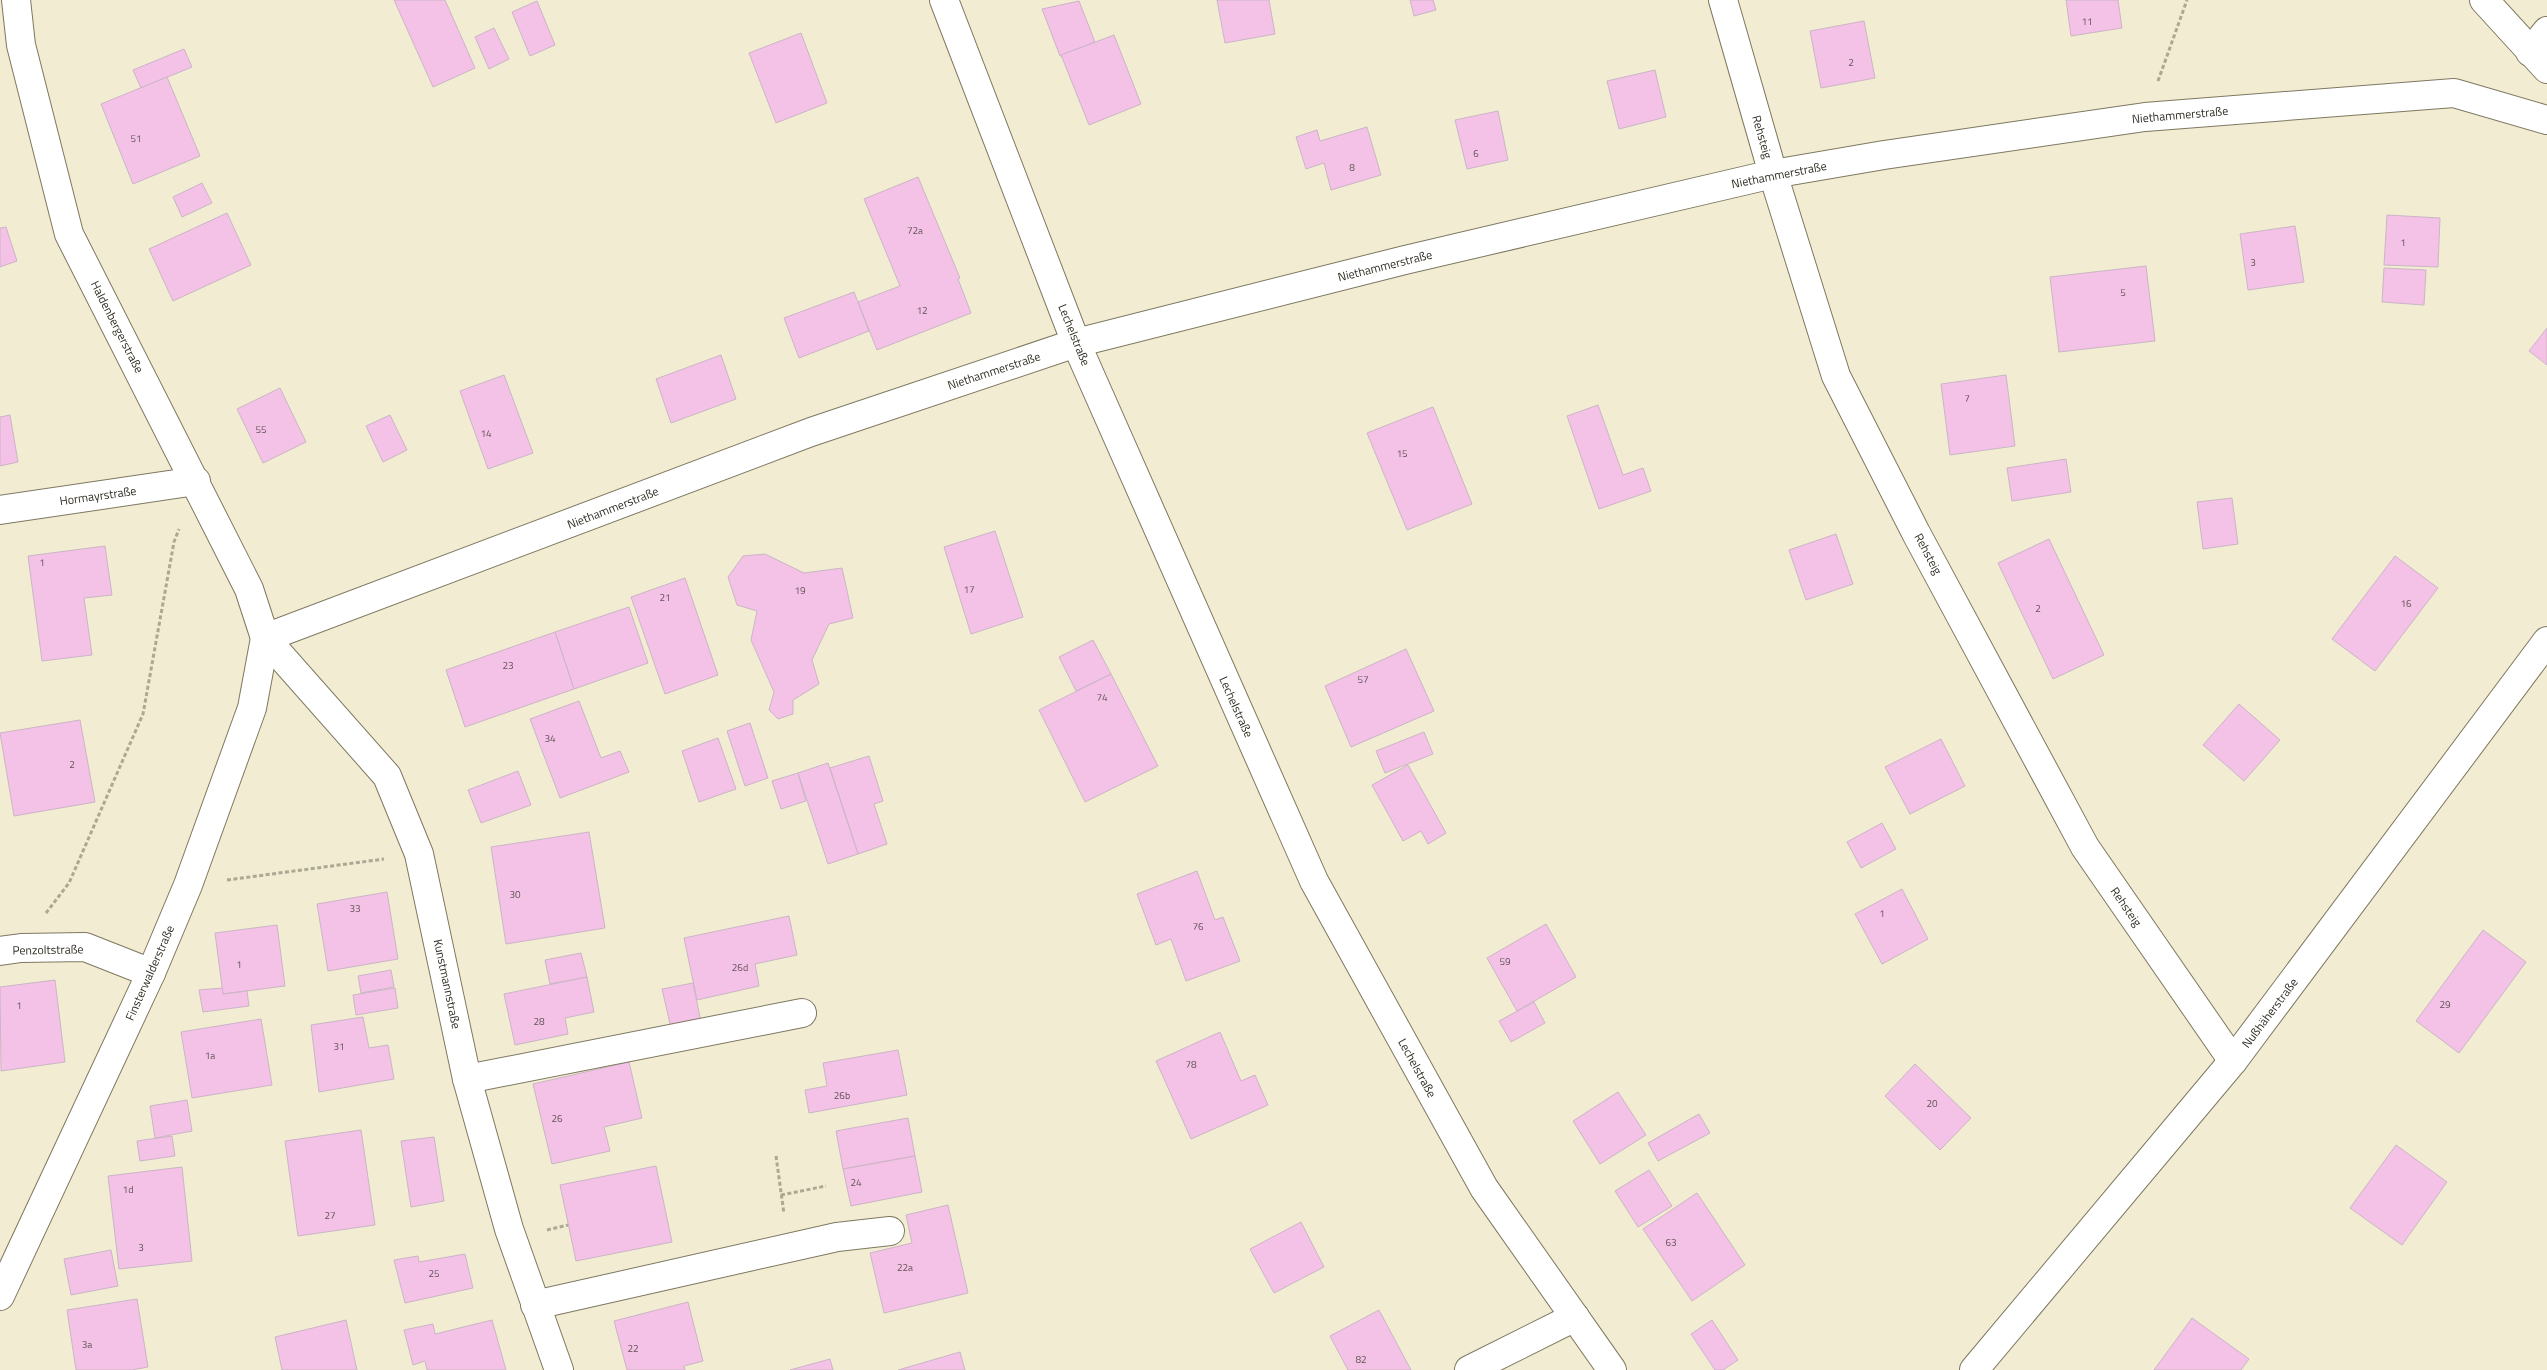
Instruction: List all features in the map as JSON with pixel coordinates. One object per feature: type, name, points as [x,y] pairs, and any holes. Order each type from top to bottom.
[{"type":"street","name":"Haldenbergerstraße","points":[[16,0],[21,45],[69,234],[196,481],[249,589],[265,638]]},
{"type":"street","name":"Lechelstraße","points":[[944,0],[1076,343],[1314,881],[1484,1188],[1612,1370]]},
{"type":"street","name":"Rehsteig","points":[[1723,0],[1773,174],[1836,376],[1916,533],[2085,847],[2233,1061]]},
{"type":"street","points":[[2484,0],[2541,51]]},
{"type":"street","name":"Niethammerstraße","points":[[265,638],[811,432],[1076,343],[1405,260],[1773,174],[1884,155],[2145,117],[2454,93],[2547,120]]},
{"type":"street","name":"Hormayrstraße","points":[[0,510],[196,481]]},
{"type":"street","name":"Kunstmannstraße","points":[[265,638],[387,776],[419,854],[467,1079],[509,1229],[559,1370]]},
{"type":"street","name":"Finsterwalderstraße","points":[[0,1296],[151,973],[188,885],[252,708],[265,638]]},
{"type":"street","name":"Nußhäherstraße","points":[[1974,1370],[2233,1061],[2547,641]]},
{"type":"street","name":"Penzoltstraße","points":[[10,950],[85,947],[151,973]]},
{"type":"street","points":[[467,1079],[802,1013]]},
{"type":"street","points":[[536,1305],[837,1237],[890,1231]]},
{"type":"street","points":[[1469,1370],[1574,1317]]},
{"type":"path","points":[[2145,117],[2186,0]]},
{"type":"path","points":[[10,950],[68,883],[143,714],[174,542],[196,481]]},
{"type":"path","points":[[188,885],[419,854]]},
{"type":"path","points":[[781,1195],[826,1186]]},
{"type":"path","points":[[538,1232],[568,1225]]},
{"type":"building","points":[[394,0],[445,0],[475,68],[433,87]]},
{"type":"building","points":[[1217,0],[1269,0],[1275,34],[1225,43]]},
{"type":"building","points":[[1410,0],[1433,0],[1436,10],[1414,16]]},
{"type":"building","points":[[2066,0],[2118,0],[2122,28],[2071,36]]},
{"type":"building","points":[[537,1],[555,45],[530,56],[512,12]]},
{"type":"building","points":[[1079,1],[1095,42],[1060,56],[1042,9]]},
{"type":"building","points":[[1864,21],[1875,78],[1821,88],[1810,31]]},
{"type":"building","points":[[494,28],[509,59],[489,69],[475,37]]},
{"type":"building","points":[[801,33],[827,103],[776,123],[749,53]]},
{"type":"building","points":[[1114,35],[1141,104],[1089,125],[1061,55]]},
{"type":"building","points":[[184,49],[192,67],[141,88],[133,70]]},
{"type":"building","points":[[1655,70],[1666,117],[1619,129],[1607,81]]},
{"type":"building","points":[[167,77],[200,156],[133,184],[101,104]]},
{"type":"building","points":[[1498,111],[1508,160],[1467,169],[1455,120]]},
{"type":"building","points":[[1367,127],[1381,175],[1331,190],[1324,163],[1306,169],[1296,137],[1317,130],[1320,141]]},
{"type":"building","points":[[918,177],[960,278],[958,279],[971,313],[877,350],[858,302],[900,286],[864,199]]},
{"type":"building","points":[[202,183],[212,203],[182,217],[173,197]]},
{"type":"building","points":[[227,213],[251,265],[173,301],[149,249]]},
{"type":"building","points":[[2387,215],[2440,218],[2438,267],[2384,265]]},
{"type":"building","points":[[2295,226],[2304,282],[2248,290],[2240,234]]},
{"type":"building","points":[[6,227],[17,261],[0,267],[0,228]]},
{"type":"building","points":[[2146,266],[2155,341],[2059,352],[2050,277]]},
{"type":"building","points":[[2384,268],[2426,270],[2424,305],[2382,302]]},
{"type":"building","points":[[854,292],[869,331],[799,358],[784,318]]},
{"type":"building","points":[[2547,328],[2547,365],[2529,351]]},
{"type":"building","points":[[721,355],[736,399],[671,423],[656,379]]},
{"type":"building","points":[[504,375],[533,453],[488,469],[460,391]]},
{"type":"building","points":[[2006,375],[2015,446],[1950,455],[1941,384]]},
{"type":"building","points":[[280,388],[306,442],[263,463],[237,409]]},
{"type":"building","points":[[1598,405],[1623,475],[1643,468],[1651,491],[1599,509],[1567,416]]},
{"type":"building","points":[[1433,407],[1472,504],[1407,530],[1367,433]]},
{"type":"building","points":[[10,415],[18,462],[0,466],[0,417]]},
{"type":"building","points":[[390,415],[407,450],[383,462],[366,426]]},
{"type":"building","points":[[2066,459],[2071,492],[2012,501],[2007,468]]},
{"type":"building","points":[[2232,498],[2238,544],[2203,549],[2197,502]]},
{"type":"building","points":[[995,531],[1023,617],[971,634],[944,547]]},
{"type":"building","points":[[1836,534],[1853,584],[1806,600],[1789,550]]},
{"type":"building","points":[[2049,539],[2104,655],[2053,679],[1998,563]]},
{"type":"building","points":[[105,546],[112,595],[84,598],[92,655],[42,661],[28,556]]},
{"type":"building","points":[[765,554],[804,573],[842,568],[853,618],[829,624],[812,660],[819,684],[793,700],[793,714],[778,719],[769,710],[774,692],[751,640],[757,611],[737,605],[728,577],[743,556]]},
{"type":"building","points":[[2395,556],[2438,588],[2375,671],[2332,639]]},
{"type":"building","points":[[685,578],[718,675],[665,694],[631,597]]},
{"type":"building","points":[[629,607],[648,663],[574,689],[555,632]]},
{"type":"building","points":[[555,632],[574,689],[465,727],[446,670]]},
{"type":"building","points":[[1093,640],[1111,674],[1076,691],[1059,657]]},
{"type":"building","points":[[1406,649],[1434,711],[1351,747],[1325,686]]},
{"type":"building","points":[[1111,674],[1158,766],[1085,802],[1039,710]]},
{"type":"building","points":[[579,701],[601,758],[620,751],[629,772],[560,798],[530,719]]},
{"type":"building","points":[[2239,704],[2280,740],[2244,781],[2203,745]]},
{"type":"building","points":[[80,720],[95,802],[14,816],[0,733]]},
{"type":"building","points":[[750,723],[768,778],[745,786],[727,731]]},
{"type":"building","points":[[1424,732],[1433,754],[1385,773],[1376,751]]},
{"type":"building","points":[[718,738],[736,789],[699,802],[682,751]]},
{"type":"building","points":[[1941,739],[1965,786],[1910,814],[1885,767]]},
{"type":"building","points":[[869,756],[883,801],[874,804],[887,844],[858,854],[830,768]]},
{"type":"building","points":[[828,763],[858,854],[828,864],[798,773]]},
{"type":"building","points":[[1408,765],[1446,833],[1428,844],[1421,831],[1403,841],[1372,785]]},
{"type":"building","points":[[518,771],[531,805],[481,823],[468,790]]},
{"type":"building","points":[[798,773],[806,801],[781,809],[772,781]]},
{"type":"building","points":[[1882,823],[1896,849],[1861,868],[1847,842]]},
{"type":"building","points":[[589,832],[605,928],[506,944],[491,847]]},
{"type":"building","points":[[1197,871],[1215,920],[1223,917],[1240,961],[1186,981],[1171,939],[1156,945],[1137,894]]},
{"type":"building","points":[[1902,889],[1928,939],[1882,964],[1855,914]]},
{"type":"building","points":[[387,892],[398,959],[328,971],[317,904]]},
{"type":"building","points":[[789,916],[797,955],[755,964],[759,986],[697,1000],[684,938]]},
{"type":"building","points":[[1546,924],[1576,977],[1517,1011],[1487,958]]},
{"type":"building","points":[[277,925],[285,986],[223,994],[215,933]]},
{"type":"building","points":[[2483,930],[2526,962],[2459,1053],[2416,1021]]},
{"type":"building","points":[[581,953],[587,977],[550,984],[545,960]]},
{"type":"building","points":[[391,970],[394,987],[361,993],[358,976]]},
{"type":"building","points":[[587,977],[594,1012],[565,1018],[568,1034],[515,1045],[504,994]]},
{"type":"building","points":[[55,980],[65,1062],[1,1071],[0,987]]},
{"type":"building","points":[[693,983],[701,1022],[671,1028],[662,989]]},
{"type":"building","points":[[222,988],[223,994],[247,991],[249,1006],[203,1012],[199,990]]},
{"type":"building","points":[[395,988],[398,1008],[356,1015],[353,995]]},
{"type":"building","points":[[1534,1002],[1545,1023],[1511,1042],[1499,1021]]},
{"type":"building","points":[[363,1017],[369,1048],[388,1045],[394,1079],[319,1092],[311,1025]]},
{"type":"building","points":[[261,1019],[272,1085],[192,1098],[181,1032]]},
{"type":"building","points":[[1220,1032],[1241,1081],[1255,1075],[1268,1105],[1191,1139],[1156,1061]]},
{"type":"building","points":[[898,1050],[907,1095],[809,1113],[805,1090],[827,1086],[823,1063]]},
{"type":"building","points":[[629,1062],[642,1118],[604,1127],[610,1151],[552,1164],[533,1084]]},
{"type":"building","points":[[1915,1064],[1971,1118],[1940,1150],[1885,1096]]},
{"type":"building","points":[[1618,1092],[1646,1135],[1600,1164],[1573,1121]]},
{"type":"building","points":[[187,1100],[192,1131],[155,1138],[150,1106]]},
{"type":"building","points":[[1699,1114],[1710,1133],[1658,1161],[1648,1143]]},
{"type":"building","points":[[908,1118],[915,1156],[843,1169],[836,1131]]},
{"type":"building","points":[[361,1130],[375,1225],[298,1236],[285,1141]]},
{"type":"building","points":[[172,1136],[175,1156],[140,1161],[137,1141]]},
{"type":"building","points":[[434,1137],[444,1201],[411,1207],[401,1141]]},
{"type":"building","points":[[2396,1145],[2447,1182],[2402,1245],[2350,1208]]},
{"type":"building","points":[[915,1156],[922,1192],[851,1206],[843,1169]]},
{"type":"building","points":[[656,1166],[672,1242],[576,1261],[560,1185]]},
{"type":"building","points":[[182,1167],[192,1261],[119,1269],[108,1176]]},
{"type":"building","points":[[1649,1170],[1672,1206],[1638,1227],[1615,1191]]},
{"type":"building","points":[[1697,1193],[1745,1265],[1692,1301],[1643,1229]]},
{"type":"building","points":[[948,1205],[968,1293],[884,1313],[870,1253],[912,1243],[906,1215]]},
{"type":"building","points":[[1301,1222],[1324,1267],[1274,1293],[1250,1249]]},
{"type":"building","points":[[111,1250],[118,1286],[71,1295],[64,1259]]},
{"type":"building","points":[[465,1254],[473,1288],[405,1303],[394,1260],[418,1256],[419,1262]]},
{"type":"building","points":[[137,1299],[148,1367],[132,1370],[76,1370],[67,1310]]},
{"type":"building","points":[[688,1302],[703,1361],[684,1366],[685,1370],[627,1370],[614,1321]]},
{"type":"building","points":[[1379,1310],[1411,1370],[1348,1370],[1330,1336]]},
{"type":"building","points":[[2192,1318],[2249,1359],[2241,1370],[2154,1370]]},
{"type":"building","points":[[346,1320],[357,1370],[282,1370],[275,1337]]},
{"type":"building","points":[[492,1320],[506,1370],[427,1370],[425,1361],[413,1365],[404,1330],[433,1324],[435,1334]]},
{"type":"building","points":[[1712,1320],[1738,1360],[1723,1370],[1715,1370],[1691,1334]]},
{"type":"building","points":[[960,1352],[965,1370],[898,1370]]},
{"type":"building","points":[[830,1359],[833,1370],[790,1370]]}]
